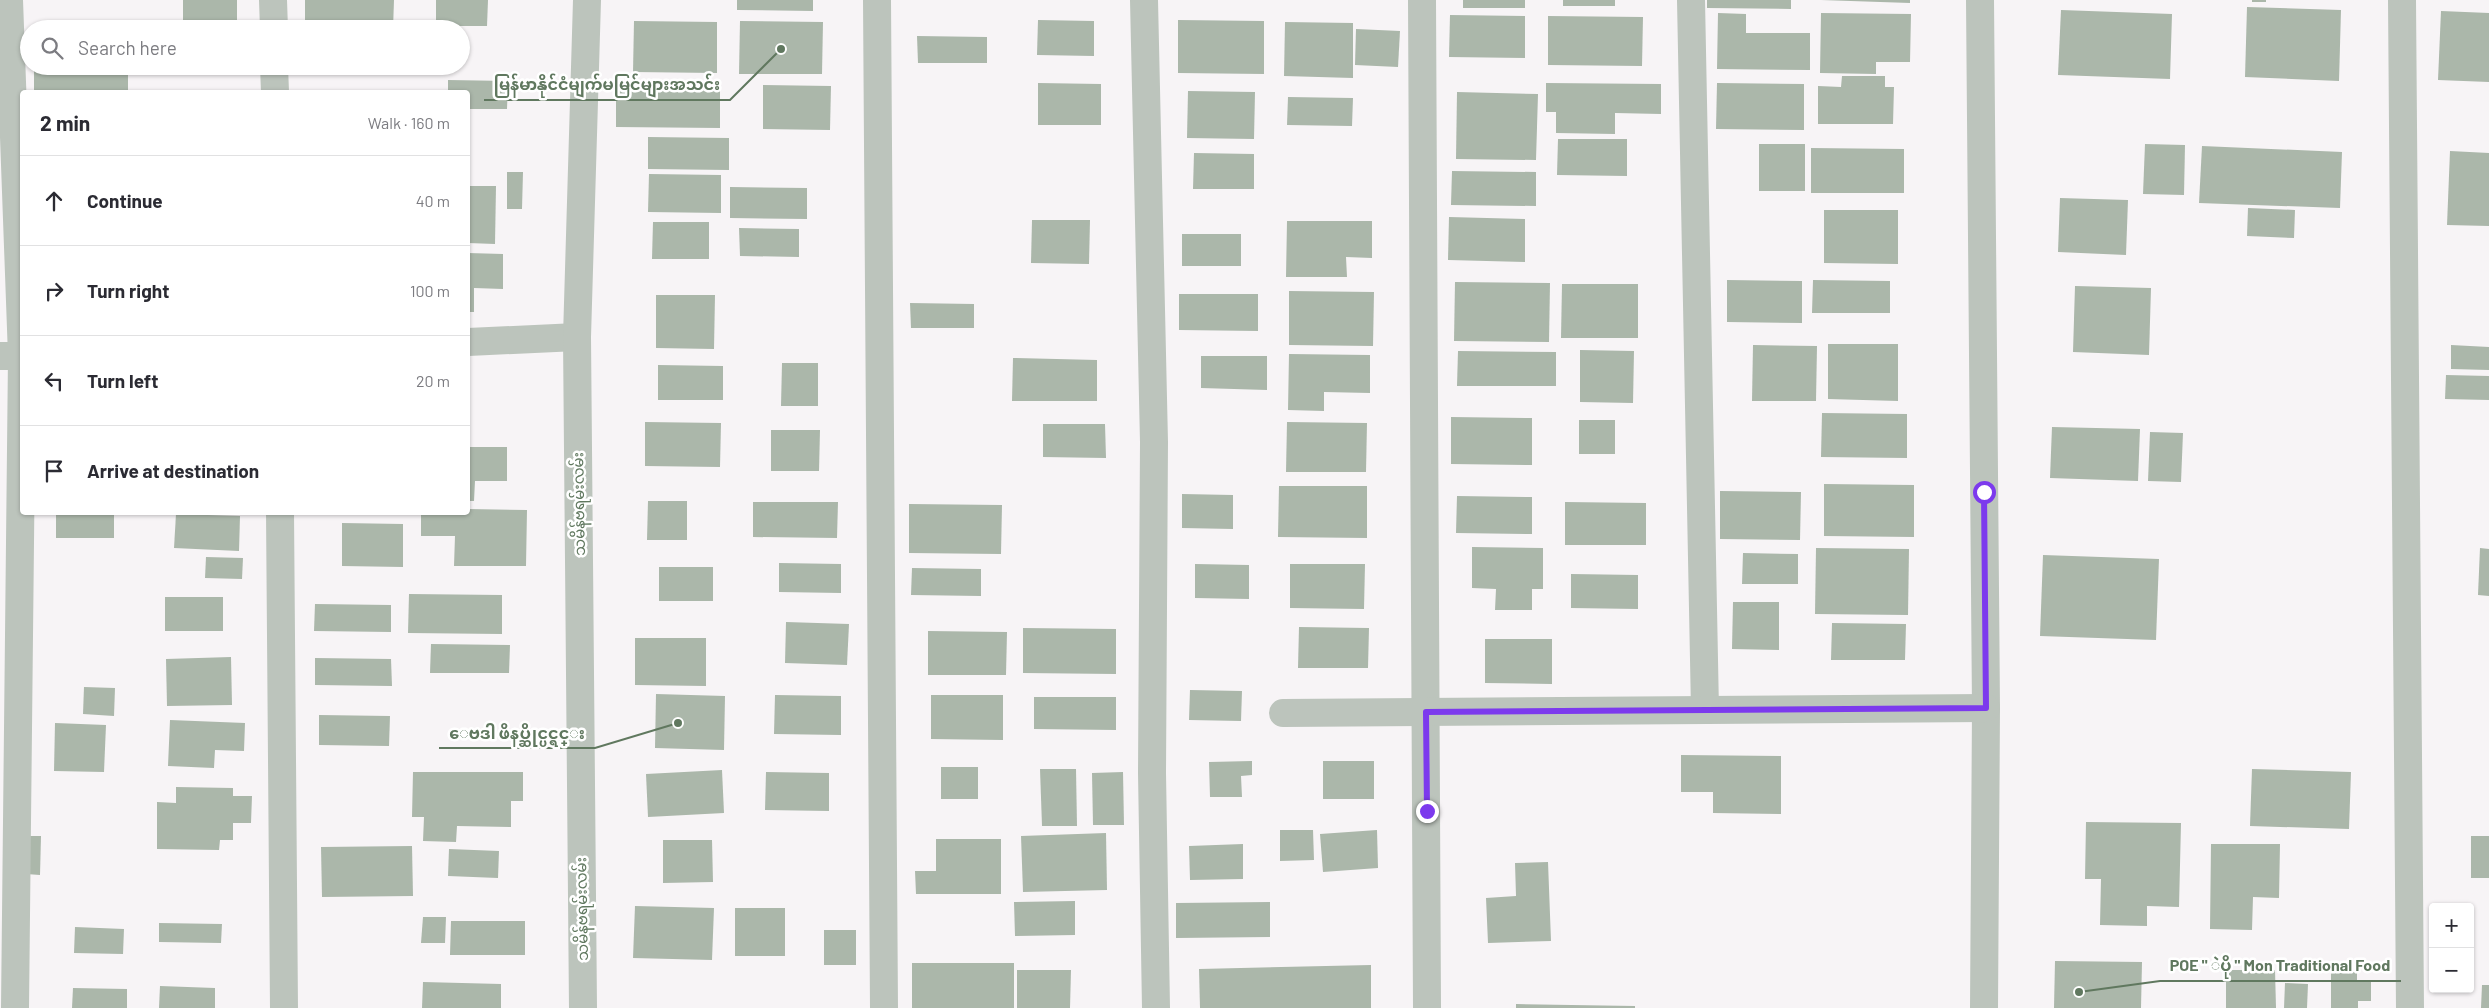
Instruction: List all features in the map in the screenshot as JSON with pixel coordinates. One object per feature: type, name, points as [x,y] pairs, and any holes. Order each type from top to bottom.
[{"type":"street","points":[[9,0],[20,301]]},
{"type":"street","points":[[273,0],[274,20]]},
{"type":"street","name":"သမိန်ဗရမ်းလမ်း","points":[[583,1008],[577,337],[587,0]]},
{"type":"street","points":[[877,0],[884,1008]]},
{"type":"street","points":[[1144,0],[1154,442],[1152,773],[1156,1008]]},
{"type":"street","points":[[1422,0],[1428,1008]]},
{"type":"street","points":[[1690,0],[1705,710]]},
{"type":"street","points":[[1980,0],[1986,708],[1984,1008]]},
{"type":"street","points":[[2402,0],[2410,1008]]},
{"type":"street","points":[[274,75],[275,90]]},
{"type":"street","points":[[470,342],[577,337]]},
{"type":"street","points":[[0,356],[20,356]]},
{"type":"street","points":[[15,1008],[20,515]]},
{"type":"street","points":[[280,515],[284,1008]]},
{"type":"street","points":[[1283,713],[1986,708]]},
{"type":"building","points":[[183,0],[237,0],[237,20],[183,20]]},
{"type":"building","points":[[305,0],[394,0],[393,20],[305,20]]},
{"type":"building","points":[[436,0],[488,0],[487,26],[470,26],[470,20],[436,20]]},
{"type":"building","points":[[737,0],[813,0],[813,11],[737,10]]},
{"type":"building","points":[[1463,0],[1525,0],[1525,8],[1463,8]]},
{"type":"building","points":[[1563,0],[1615,0],[1615,6],[1563,6]]},
{"type":"building","points":[[1707,0],[1791,0],[1791,9],[1707,8]]},
{"type":"building","points":[[1821,0],[1910,0],[1910,3]]},
{"type":"building","points":[[2252,0],[2266,0],[2266,2],[2252,2]]},
{"type":"building","points":[[2247,7],[2341,10],[2339,81],[2245,77]]},
{"type":"building","points":[[2061,10],[2172,14],[2170,79],[2058,75]]},
{"type":"building","points":[[2441,11],[2489,13],[2489,82],[2438,80]]},
{"type":"building","points":[[1718,13],[1746,14],[1746,33],[1810,33],[1810,70],[1717,69]]},
{"type":"building","points":[[1821,13],[1911,14],[1910,62],[1876,62],[1876,74],[1820,73]]},
{"type":"building","points":[[1450,15],[1525,16],[1525,58],[1449,57]]},
{"type":"building","points":[[1548,16],[1643,17],[1642,66],[1548,65]]},
{"type":"building","points":[[1038,20],[1094,21],[1094,56],[1037,55]]},
{"type":"building","points":[[1178,20],[1264,21],[1264,74],[1178,73]]},
{"type":"building","points":[[634,21],[717,22],[717,73],[633,72]]},
{"type":"building","points":[[740,21],[823,22],[822,74],[739,74]]},
{"type":"building","points":[[1285,22],[1353,23],[1353,78],[1284,76]]},
{"type":"building","points":[[1356,29],[1400,31],[1398,67],[1355,65]]},
{"type":"building","points":[[917,36],[987,37],[987,63],[918,63]]},
{"type":"building","points":[[34,75],[128,75],[128,90],[34,90]]},
{"type":"building","points":[[1842,76],[1885,76],[1885,87],[1894,87],[1893,124],[1818,124],[1818,86],[1841,87]]},
{"type":"building","points":[[448,80],[508,81],[507,109],[470,109],[470,90],[448,90]]},
{"type":"building","points":[[1038,83],[1101,84],[1101,125],[1038,125]]},
{"type":"building","points":[[1546,83],[1661,84],[1661,114],[1615,113],[1615,134],[1556,133],[1556,112],[1546,112]]},
{"type":"building","points":[[1717,83],[1804,84],[1804,130],[1716,129]]},
{"type":"building","points":[[616,85],[720,86],[720,128],[616,127]]},
{"type":"building","points":[[763,85],[831,86],[830,130],[763,129]]},
{"type":"building","points":[[1188,91],[1255,92],[1254,139],[1187,138]]},
{"type":"building","points":[[1457,92],[1538,94],[1536,160],[1456,159]]},
{"type":"building","points":[[1288,97],[1353,98],[1352,126],[1287,125]]},
{"type":"building","points":[[648,137],[729,138],[729,170],[648,169]]},
{"type":"building","points":[[1558,139],[1627,139],[1627,176],[1557,175]]},
{"type":"building","points":[[1759,144],[1805,144],[1805,191],[1759,191]]},
{"type":"building","points":[[2145,144],[2185,145],[2184,195],[2143,194]]},
{"type":"building","points":[[2202,146],[2342,152],[2340,208],[2199,203]]},
{"type":"building","points":[[1811,148],[1904,149],[1904,193],[1811,193]]},
{"type":"building","points":[[2450,151],[2489,153],[2489,226],[2447,225]]},
{"type":"building","points":[[1194,153],[1254,154],[1254,189],[1193,189]]},
{"type":"building","points":[[1452,171],[1536,172],[1536,206],[1451,205]]},
{"type":"building","points":[[507,172],[523,172],[522,209],[507,209]]},
{"type":"building","points":[[649,174],[721,175],[721,213],[648,212]]},
{"type":"building","points":[[470,186],[496,186],[495,244],[470,243]]},
{"type":"building","points":[[730,187],[807,188],[807,219],[730,218]]},
{"type":"building","points":[[2060,198],[2128,200],[2126,255],[2058,252]]},
{"type":"building","points":[[2248,208],[2295,210],[2294,238],[2247,236]]},
{"type":"building","points":[[1824,210],[1898,210],[1898,264],[1824,263]]},
{"type":"building","points":[[1449,217],[1525,219],[1525,262],[1448,260]]},
{"type":"building","points":[[1032,220],[1090,220],[1089,264],[1031,263]]},
{"type":"building","points":[[1287,221],[1372,221],[1372,258],[1346,257],[1347,277],[1286,277]]},
{"type":"building","points":[[653,222],[709,222],[709,259],[652,259]]},
{"type":"building","points":[[739,228],[799,229],[799,257],[740,256]]},
{"type":"building","points":[[1182,234],[1241,234],[1241,266],[1182,266]]},
{"type":"building","points":[[470,253],[503,254],[503,289],[474,288],[474,312],[470,312]]},
{"type":"building","points":[[1727,280],[1802,281],[1802,323],[1727,322]]},
{"type":"building","points":[[1813,280],[1890,281],[1890,313],[1812,313]]},
{"type":"building","points":[[1455,282],[1550,283],[1549,342],[1454,341]]},
{"type":"building","points":[[1562,284],[1638,284],[1638,338],[1561,338]]},
{"type":"building","points":[[2075,286],[2151,288],[2149,355],[2073,352]]},
{"type":"building","points":[[1289,291],[1374,292],[1373,346],[1289,345]]},
{"type":"building","points":[[1179,294],[1258,294],[1258,331],[1179,330]]},
{"type":"building","points":[[656,295],[715,295],[714,349],[656,348]]},
{"type":"building","points":[[910,303],[974,304],[974,328],[911,328]]},
{"type":"building","points":[[1828,344],[1898,344],[1898,401],[1828,399]]},
{"type":"building","points":[[1753,345],[1817,346],[1816,401],[1752,401]]},
{"type":"building","points":[[2451,345],[2489,347],[2489,370],[2451,369]]},
{"type":"building","points":[[1580,350],[1634,351],[1633,403],[1580,402]]},
{"type":"building","points":[[1458,351],[1556,352],[1556,386],[1457,386]]},
{"type":"building","points":[[1289,354],[1370,355],[1370,393],[1324,392],[1324,411],[1288,410]]},
{"type":"building","points":[[1201,356],[1267,356],[1267,390],[1201,388]]},
{"type":"building","points":[[1013,358],[1097,360],[1097,401],[1012,401]]},
{"type":"building","points":[[782,363],[818,363],[818,406],[781,406]]},
{"type":"building","points":[[658,365],[723,366],[723,400],[658,400]]},
{"type":"building","points":[[2446,375],[2489,376],[2489,400],[2445,399]]},
{"type":"building","points":[[1822,413],[1907,414],[1907,458],[1821,457]]},
{"type":"building","points":[[1451,417],[1532,418],[1532,465],[1451,464]]},
{"type":"building","points":[[1579,420],[1615,420],[1615,454],[1579,454]]},
{"type":"building","points":[[645,422],[721,423],[720,467],[645,466]]},
{"type":"building","points":[[1287,422],[1367,423],[1366,472],[1286,472]]},
{"type":"building","points":[[1043,424],[1105,424],[1106,458],[1043,457]]},
{"type":"building","points":[[2052,427],[2140,429],[2138,481],[2050,478]]},
{"type":"building","points":[[771,430],[820,430],[819,471],[771,471]]},
{"type":"building","points":[[2150,432],[2183,433],[2181,482],[2148,481]]},
{"type":"building","points":[[470,447],[507,447],[507,481],[475,481],[474,501],[470,501]]},
{"type":"building","points":[[1824,484],[1914,485],[1914,537],[1824,536]]},
{"type":"building","points":[[1279,486],[1367,486],[1367,538],[1278,537]]},
{"type":"building","points":[[1720,491],[1801,492],[1800,540],[1720,539]]},
{"type":"building","points":[[1182,494],[1233,495],[1233,529],[1182,528]]},
{"type":"building","points":[[1457,496],[1532,497],[1532,534],[1456,533]]},
{"type":"building","points":[[648,501],[687,501],[687,540],[647,540]]},
{"type":"building","points":[[753,502],[838,502],[837,538],[753,537]]},
{"type":"building","points":[[1565,502],[1646,503],[1646,545],[1565,545]]},
{"type":"building","points":[[909,504],[1002,505],[1001,554],[909,553]]},
{"type":"building","points":[[470,509],[527,510],[526,566],[454,566],[455,536],[421,536],[421,515],[470,515]]},
{"type":"building","points":[[56,515],[114,515],[114,538],[56,538]]},
{"type":"building","points":[[176,515],[240,516],[239,551],[174,548]]},
{"type":"building","points":[[342,523],[403,524],[403,567],[342,566]]},
{"type":"building","points":[[1472,547],[1543,548],[1543,589],[1532,589],[1532,610],[1495,610],[1496,589],[1472,588]]},
{"type":"building","points":[[1816,548],[1909,549],[1908,615],[1815,614]]},
{"type":"building","points":[[2480,548],[2489,549],[2489,596],[2478,595]]},
{"type":"building","points":[[1743,553],[1798,554],[1798,584],[1742,584]]},
{"type":"building","points":[[2043,555],[2159,559],[2156,640],[2040,636]]},
{"type":"building","points":[[206,557],[243,558],[242,579],[205,578]]},
{"type":"building","points":[[779,563],[841,564],[841,593],[779,592]]},
{"type":"building","points":[[1195,564],[1249,565],[1249,599],[1195,598]]},
{"type":"building","points":[[1290,564],[1365,564],[1364,609],[1290,608]]},
{"type":"building","points":[[659,567],[713,567],[713,601],[659,601]]},
{"type":"building","points":[[912,568],[981,569],[981,596],[911,595]]},
{"type":"building","points":[[1571,574],[1638,575],[1638,609],[1571,608]]},
{"type":"building","points":[[409,594],[502,595],[502,634],[408,633]]},
{"type":"building","points":[[165,597],[223,597],[223,631],[165,631]]},
{"type":"building","points":[[1733,602],[1779,602],[1779,650],[1732,649]]},
{"type":"building","points":[[315,604],[391,605],[391,632],[314,631]]},
{"type":"building","points":[[786,622],[849,624],[847,665],[785,663]]},
{"type":"building","points":[[1832,623],[1906,624],[1905,660],[1831,660]]},
{"type":"building","points":[[1299,627],[1369,628],[1368,668],[1298,668]]},
{"type":"building","points":[[1023,628],[1116,629],[1116,674],[1023,673]]},
{"type":"building","points":[[928,631],[1007,632],[1006,675],[928,675]]},
{"type":"building","points":[[635,638],[706,638],[706,686],[635,685]]},
{"type":"building","points":[[1485,639],[1552,639],[1552,684],[1485,683]]},
{"type":"building","points":[[431,644],[510,645],[509,673],[430,673]]},
{"type":"building","points":[[231,657],[232,705],[167,706],[166,659]]},
{"type":"building","points":[[315,658],[391,659],[392,686],[315,685]]},
{"type":"building","points":[[84,687],[115,688],[114,716],[83,714]]},
{"type":"building","points":[[1190,690],[1242,691],[1241,721],[1189,720]]},
{"type":"building","points":[[656,694],[725,696],[724,750],[655,748]]},
{"type":"building","points":[[775,695],[841,696],[841,735],[774,734]]},
{"type":"building","points":[[931,695],[1003,695],[1003,740],[931,739]]},
{"type":"building","points":[[1034,697],[1116,697],[1116,730],[1034,729]]},
{"type":"building","points":[[319,715],[390,716],[389,746],[319,745]]},
{"type":"building","points":[[170,720],[245,723],[244,751],[215,750],[214,768],[168,766]]},
{"type":"building","points":[[55,723],[106,725],[104,772],[54,771]]},
{"type":"building","points":[[1681,755],[1781,756],[1781,814],[1713,813],[1713,792],[1681,792]]},
{"type":"building","points":[[1252,761],[1252,775],[1241,776],[1242,797],[1210,797],[1209,762]]},
{"type":"building","points":[[1323,761],[1374,761],[1374,799],[1323,799]]},
{"type":"building","points":[[941,767],[978,767],[978,799],[941,799]]},
{"type":"building","points":[[1040,769],[1076,769],[1077,826],[1042,826]]},
{"type":"building","points":[[2252,769],[2351,772],[2349,829],[2250,826]]},
{"type":"building","points":[[722,770],[724,813],[648,817],[646,774]]},
{"type":"building","points":[[413,772],[523,772],[523,801],[511,801],[511,827],[457,826],[456,842],[423,841],[424,817],[412,817]]},
{"type":"building","points":[[766,772],[829,773],[829,811],[765,810]]},
{"type":"building","points":[[1123,772],[1124,825],[1093,825],[1092,773]]},
{"type":"building","points":[[176,787],[233,788],[233,796],[252,796],[251,823],[233,823],[233,840],[220,840],[219,850],[157,849],[157,802],[176,803]]},
{"type":"building","points":[[2086,822],[2181,823],[2179,907],[2147,906],[2147,926],[2100,925],[2101,879],[2085,879]]},
{"type":"building","points":[[1280,830],[1313,830],[1314,860],[1280,861]]},
{"type":"building","points":[[1377,830],[1378,868],[1323,872],[1320,834]]},
{"type":"building","points":[[1106,833],[1107,890],[1023,892],[1021,836]]},
{"type":"building","points":[[28,836],[41,836],[40,875],[26,874]]},
{"type":"building","points":[[2471,836],[2489,836],[2489,878],[2471,878]]},
{"type":"building","points":[[936,839],[1001,839],[1001,894],[916,894],[915,871],[936,871]]},
{"type":"building","points":[[663,840],[712,840],[713,882],[663,883]]},
{"type":"building","points":[[1243,844],[1243,879],[1190,880],[1189,846]]},
{"type":"building","points":[[2211,844],[2280,844],[2279,898],[2253,897],[2252,930],[2210,929]]},
{"type":"building","points":[[412,846],[413,896],[322,897],[321,847]]},
{"type":"building","points":[[449,849],[499,851],[498,878],[448,876]]},
{"type":"building","points":[[1548,862],[1551,941],[1488,943],[1486,898],[1516,896],[1515,863]]},
{"type":"building","points":[[1075,901],[1075,935],[1015,936],[1014,902]]},
{"type":"building","points":[[1270,902],[1270,937],[1176,938],[1176,903]]},
{"type":"building","points":[[635,906],[714,908],[712,960],[633,958]]},
{"type":"building","points":[[735,908],[785,908],[785,956],[735,956]]},
{"type":"building","points":[[423,917],[446,917],[445,943],[421,943]]},
{"type":"building","points":[[451,921],[525,921],[525,955],[450,955]]},
{"type":"building","points":[[159,923],[222,924],[221,943],[159,942]]},
{"type":"building","points":[[75,927],[124,929],[123,954],[74,953]]},
{"type":"building","points":[[824,930],[856,930],[856,965],[824,965]]},
{"type":"building","points":[[2055,961],[2142,962],[2141,1008],[2054,1008]]},
{"type":"building","points":[[912,963],[1014,963],[1014,1008],[912,1008]]},
{"type":"building","points":[[1371,965],[1371,1008],[1200,1008],[1199,969]]},
{"type":"building","points":[[1017,970],[1071,970],[1070,1008],[1017,1008]]},
{"type":"building","points":[[2226,970],[2275,970],[2276,1008],[2226,1008]]},
{"type":"building","points":[[2331,972],[2357,972],[2357,982],[2371,981],[2371,1001],[2358,1001],[2358,1008],[2331,1008]]},
{"type":"building","points":[[423,982],[501,984],[501,1008],[422,1008]]},
{"type":"building","points":[[2285,983],[2308,984],[2307,1008],[2284,1008]]},
{"type":"building","points":[[2482,985],[2489,985],[2489,1008],[2481,1008]]},
{"type":"building","points":[[160,986],[215,988],[215,1008],[159,1008]]},
{"type":"building","points":[[73,988],[127,989],[127,1008],[72,1008]]},
{"type":"building","points":[[1516,1004],[1635,1006],[1635,1008],[1516,1008]]},
{"type":"place","name":"မြန်မာနိုင်ငံမျက်မမြင်များအသင်း","points":[[781,49]]},
{"type":"place","name":"ေဗဒါ ဖိနပ္ဆိုင္ပင္ရင္း","points":[[678,723]]},
{"type":"place","name":"POE \" ဲပို \" Mon Traditional Food","points":[[2079,992]]},
{"type":"route","points":[[1427,811],[1426,712],[1986,708],[1984,492]]}]
